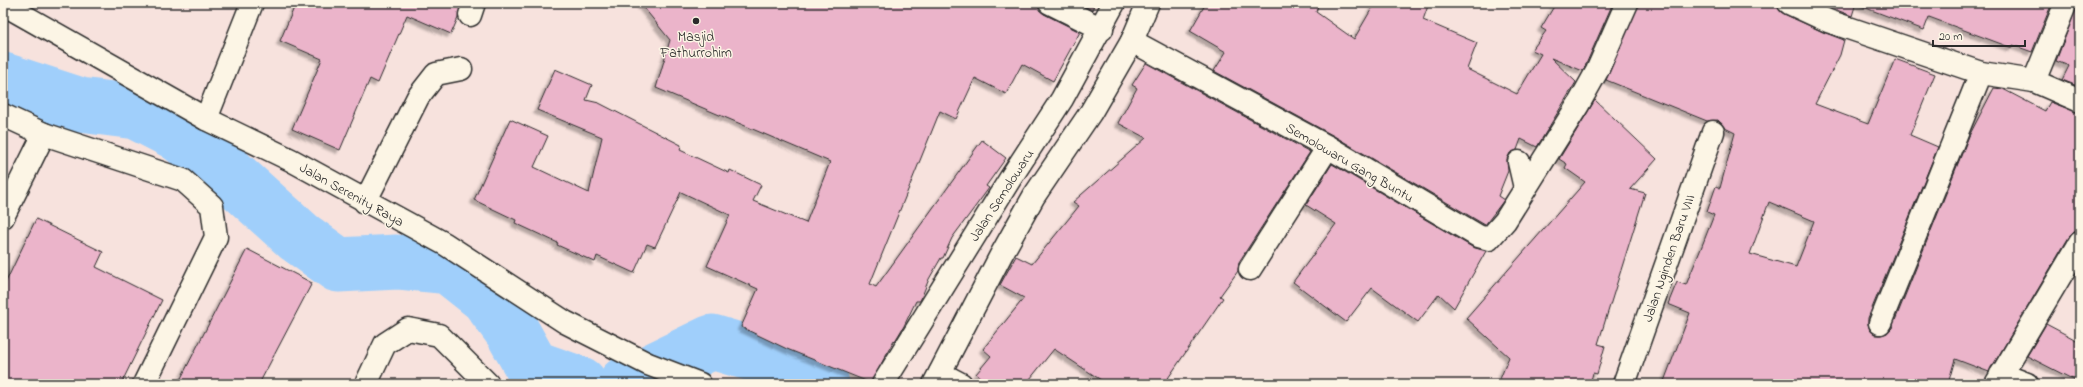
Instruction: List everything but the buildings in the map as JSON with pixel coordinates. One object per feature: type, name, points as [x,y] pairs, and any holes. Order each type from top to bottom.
[{"type":"street","points":[[206,119],[252,3]]},
{"type":"street","points":[[1050,3],[1102,29]]},
{"type":"street","name":"Jalan Semolowaru","points":[[883,384],[997,199],[1062,99],[1102,29],[1114,3]]},
{"type":"street","name":"Jalan Semolowaru","points":[[937,378],[1001,255],[1034,196],[1091,112],[1132,41],[1148,3]]},
{"type":"street","points":[[1525,188],[1553,147],[1593,78],[1627,3]]},
{"type":"street","points":[[1789,3],[1828,21],[1982,73],[2034,81],[2080,101]]},
{"type":"street","points":[[2034,81],[2066,3]]},
{"type":"street","name":"Jalan Serenity Raya","points":[[3,4],[206,119],[291,160],[365,202],[446,244],[565,322],[648,364],[700,384]]},
{"type":"street","name":"Semolowaru Gang Buntu","points":[[1132,41],[1328,147],[1478,236],[1489,239],[1505,221],[1525,188]]},
{"type":"street","points":[[365,202],[418,97],[436,74],[461,69]]},
{"type":"street","points":[[1880,323],[1982,73]]},
{"type":"street","points":[[3,115],[44,134],[183,180],[212,206],[216,237],[144,384]]},
{"type":"street","name":"Jalan Nginden Baru VIII","points":[[1624,384],[1713,132]]},
{"type":"street","points":[[3,217],[44,134]]},
{"type":"street","points":[[1250,269],[1328,147]]},
{"type":"street","points":[[1519,162],[1525,188]]},
{"type":"street","points":[[2027,384],[1999,379],[2077,255]]},
{"type":"street","points":[[366,384],[385,344],[408,329],[439,336],[488,384]]},
{"type":"street","points":[[937,378],[961,384]]},
{"type":"waterway","points":[[3,80],[80,105],[136,112],[177,133],[225,170],[299,237],[338,265],[397,262],[449,267],[487,297],[512,331],[532,367],[580,384]]},
{"type":"waterway","points":[[625,384],[712,342],[762,357],[822,384]]},
{"type":"place","name":"Masjid Fathurrohim","points":[[696,21]]}]
